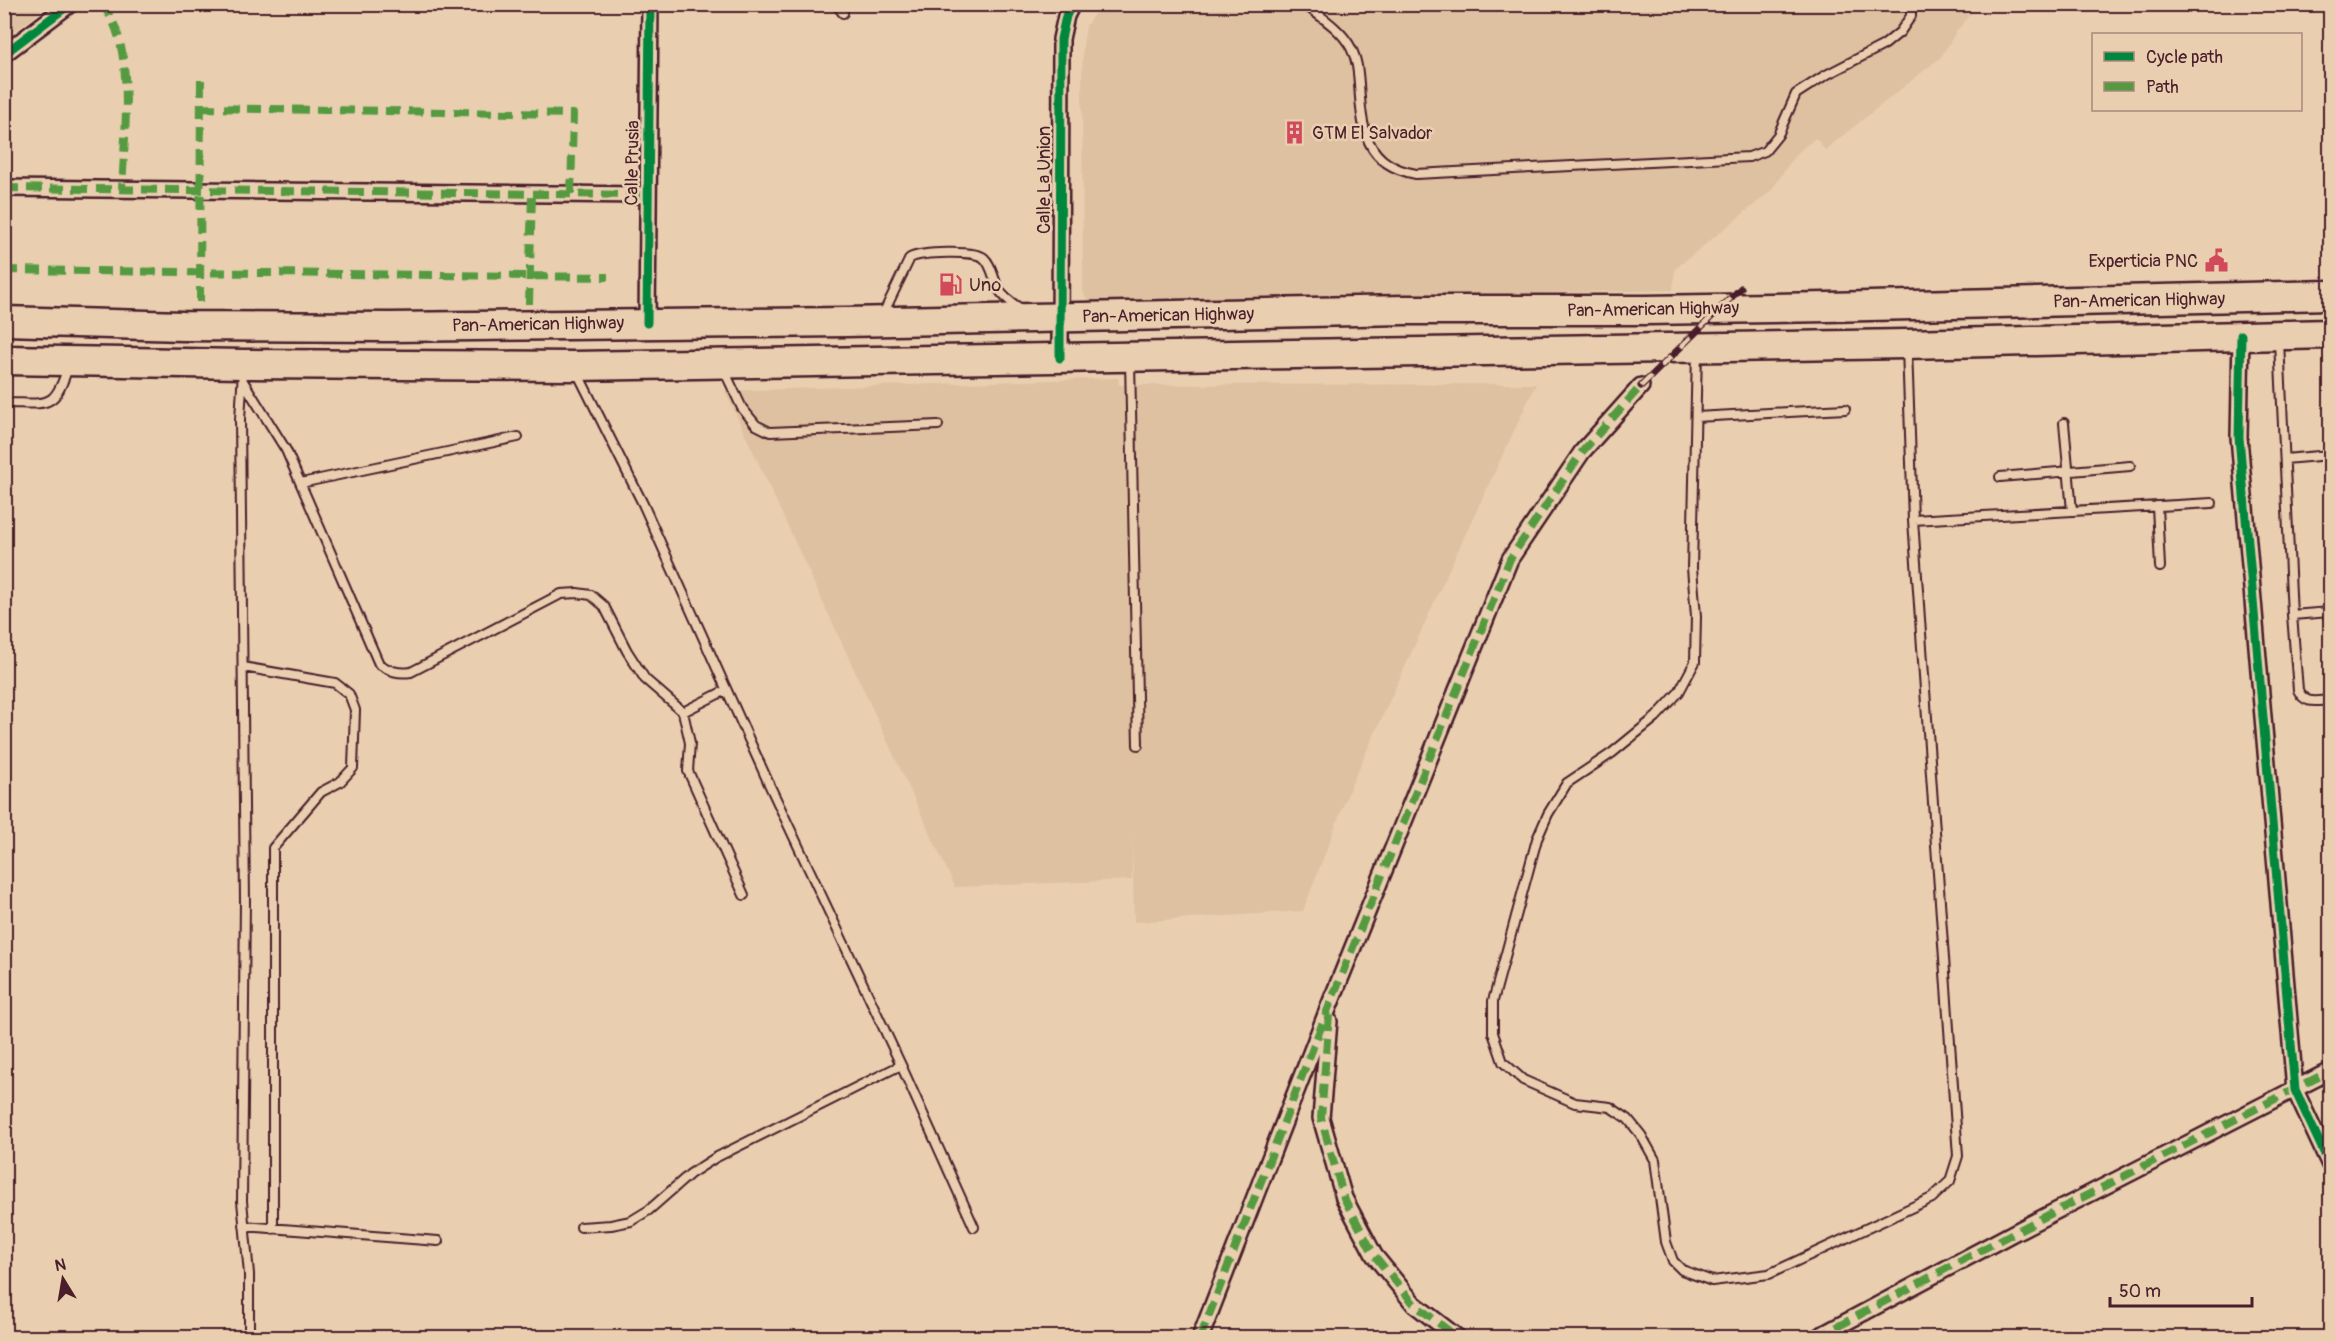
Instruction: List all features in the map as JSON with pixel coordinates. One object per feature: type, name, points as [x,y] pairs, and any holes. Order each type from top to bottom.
[{"type":"highway","name":"Pan-American Highway","points":[[4,321],[339,327],[970,319],[1404,310],[1646,310],[2331,295]]},
{"type":"highway","points":[[2175,300],[2166,304],[2160,315],[2164,329],[2175,337]]},
{"type":"highway","points":[[2084,302],[2096,310],[2100,323],[2093,335],[2084,339]]},
{"type":"highway","points":[[1091,316],[1076,322],[1070,332],[1076,350],[1094,357]]},
{"type":"highway","points":[[967,360],[976,356],[987,345],[987,336],[983,329],[970,319]]},
{"type":"highway","name":"Pan-American Highway","points":[[4,360],[70,361],[243,373],[1906,344],[2331,334]]},
{"type":"street","points":[[4,54],[70,4]]},
{"type":"street","name":"Calle Prusia","points":[[647,323],[650,4]]},
{"type":"street","name":"Calle La Union","points":[[1060,358],[1046,317],[1061,39],[1066,16],[1072,4]]},
{"type":"street","points":[[4,188],[648,195]]},
{"type":"street","points":[[2241,335],[2240,437],[2295,1090],[2331,1165]]},
{"type":"street","points":[[1200,1338],[1330,1004],[1510,559],[1582,452],[1641,386]]},
{"type":"street","points":[[1330,1004],[1321,1118],[1344,1198],[1374,1256],[1414,1304],[1458,1338]]},
{"type":"street","points":[[1816,1338],[2025,1227],[2331,1071]]},
{"type":"lane","points":[[836,4],[843,13]]},
{"type":"lane","points":[[1304,4],[1332,25],[1351,47],[1356,61],[1361,118],[1369,144],[1380,160],[1401,171],[1416,174],[1749,157],[1765,151],[1778,135],[1796,94],[1824,76],[1884,45],[1900,32],[1911,16],[1911,4]]},
{"type":"lane","points":[[886,308],[910,258],[918,254],[971,254],[982,256],[988,262],[1001,292],[1046,317]]},
{"type":"lane","points":[[2279,335],[2292,615],[2298,690],[2302,698],[2308,702],[2331,700]]},
{"type":"lane","points":[[1697,347],[1692,568],[1696,616],[1695,662],[1679,692],[1656,717],[1612,753],[1567,783],[1548,814],[1537,839],[1493,1001],[1493,1033],[1503,1062],[1523,1080],[1575,1103],[1610,1107],[1628,1119],[1641,1135],[1655,1160],[1666,1242],[1673,1261],[1682,1270],[1712,1281],[1769,1274],[1932,1198],[1950,1181],[1958,1156],[1913,520],[1910,393],[1906,344]]},
{"type":"lane","points":[[1130,356],[1137,745]]},
{"type":"lane","points":[[4,403],[42,403],[54,399],[60,391],[70,361]]},
{"type":"lane","points":[[721,363],[742,408],[756,425],[770,432],[938,425]]},
{"type":"lane","points":[[574,366],[643,504],[726,690],[974,1227]]},
{"type":"lane","points":[[243,373],[286,450],[379,664],[399,674],[411,672],[561,594],[591,595],[604,606],[627,651],[645,679],[683,712],[690,743],[688,771],[744,895]]},
{"type":"lane","points":[[243,373],[240,419],[246,901],[242,1201],[249,1274],[249,1338]]},
{"type":"lane","points":[[1696,417],[1845,410]]},
{"type":"lane","points":[[2064,423],[2072,511]]},
{"type":"lane","points":[[301,483],[518,437]]},
{"type":"lane","points":[[2285,459],[2331,455]]},
{"type":"lane","points":[[2000,477],[2130,466]]},
{"type":"lane","points":[[1913,520],[2212,503]]},
{"type":"lane","points":[[2157,506],[2160,567]]},
{"type":"lane","points":[[2292,615],[2331,612]]},
{"type":"lane","points":[[243,667],[335,683],[349,694],[356,710],[353,768],[340,782],[321,792],[273,848],[273,1229]]},
{"type":"lane","points":[[683,712],[726,690]]},
{"type":"lane","points":[[581,1227],[631,1221],[672,1191],[690,1174],[715,1158],[901,1065]]},
{"type":"lane","points":[[244,1226],[438,1241]]},
{"type":"shaded area","points":[[5,4],[46,5],[34,17],[5,38]]},
{"type":"shaded area","points":[[1100,5],[1980,5],[1956,32],[1941,57],[1825,150],[1816,138],[1805,146],[1793,158],[1771,191],[1675,269],[1673,290],[1100,303],[1086,298],[1083,291],[1082,85],[1086,26]]},
{"type":"shaded area","points":[[1118,378],[1119,385],[1536,384],[1350,788],[1303,911],[1134,922],[1132,835],[1132,880],[955,887],[725,391]]},
{"type":"railway","points":[[1641,386],[1741,288]]},
{"type":"marked path","points":[[101,4],[112,20],[120,41],[124,66],[126,119],[122,189]]},
{"type":"marked path","points":[[200,302],[201,74]]},
{"type":"marked path","points":[[201,108],[573,114],[571,195]]},
{"type":"marked path","points":[[4,188],[648,195]]},
{"type":"marked path","points":[[529,304],[532,194]]},
{"type":"marked path","points":[[4,270],[608,277]]},
{"type":"marked path","points":[[1200,1338],[1330,1004],[1510,559],[1582,452],[1641,386]]},
{"type":"marked path","points":[[1329,1015],[1321,1118],[1344,1198],[1374,1255],[1414,1304],[1458,1338]]},
{"type":"marked path","points":[[1816,1338],[2015,1232],[2330,1071]]},
{"type":"cycle path","points":[[4,54],[70,4]]},
{"type":"cycle path","points":[[647,323],[650,4]]},
{"type":"cycle path","points":[[1060,358],[1061,39],[1066,16],[1072,4]]},
{"type":"cycle path","points":[[2241,335],[2239,437],[2295,1090],[2330,1165]]},
{"type":"place","name":"GTM El Salvador","points":[[1294,133]]},
{"type":"place","name":"Experticia PNC","points":[[2216,261]]},
{"type":"place","name":"Uno","points":[[951,285]]}]
